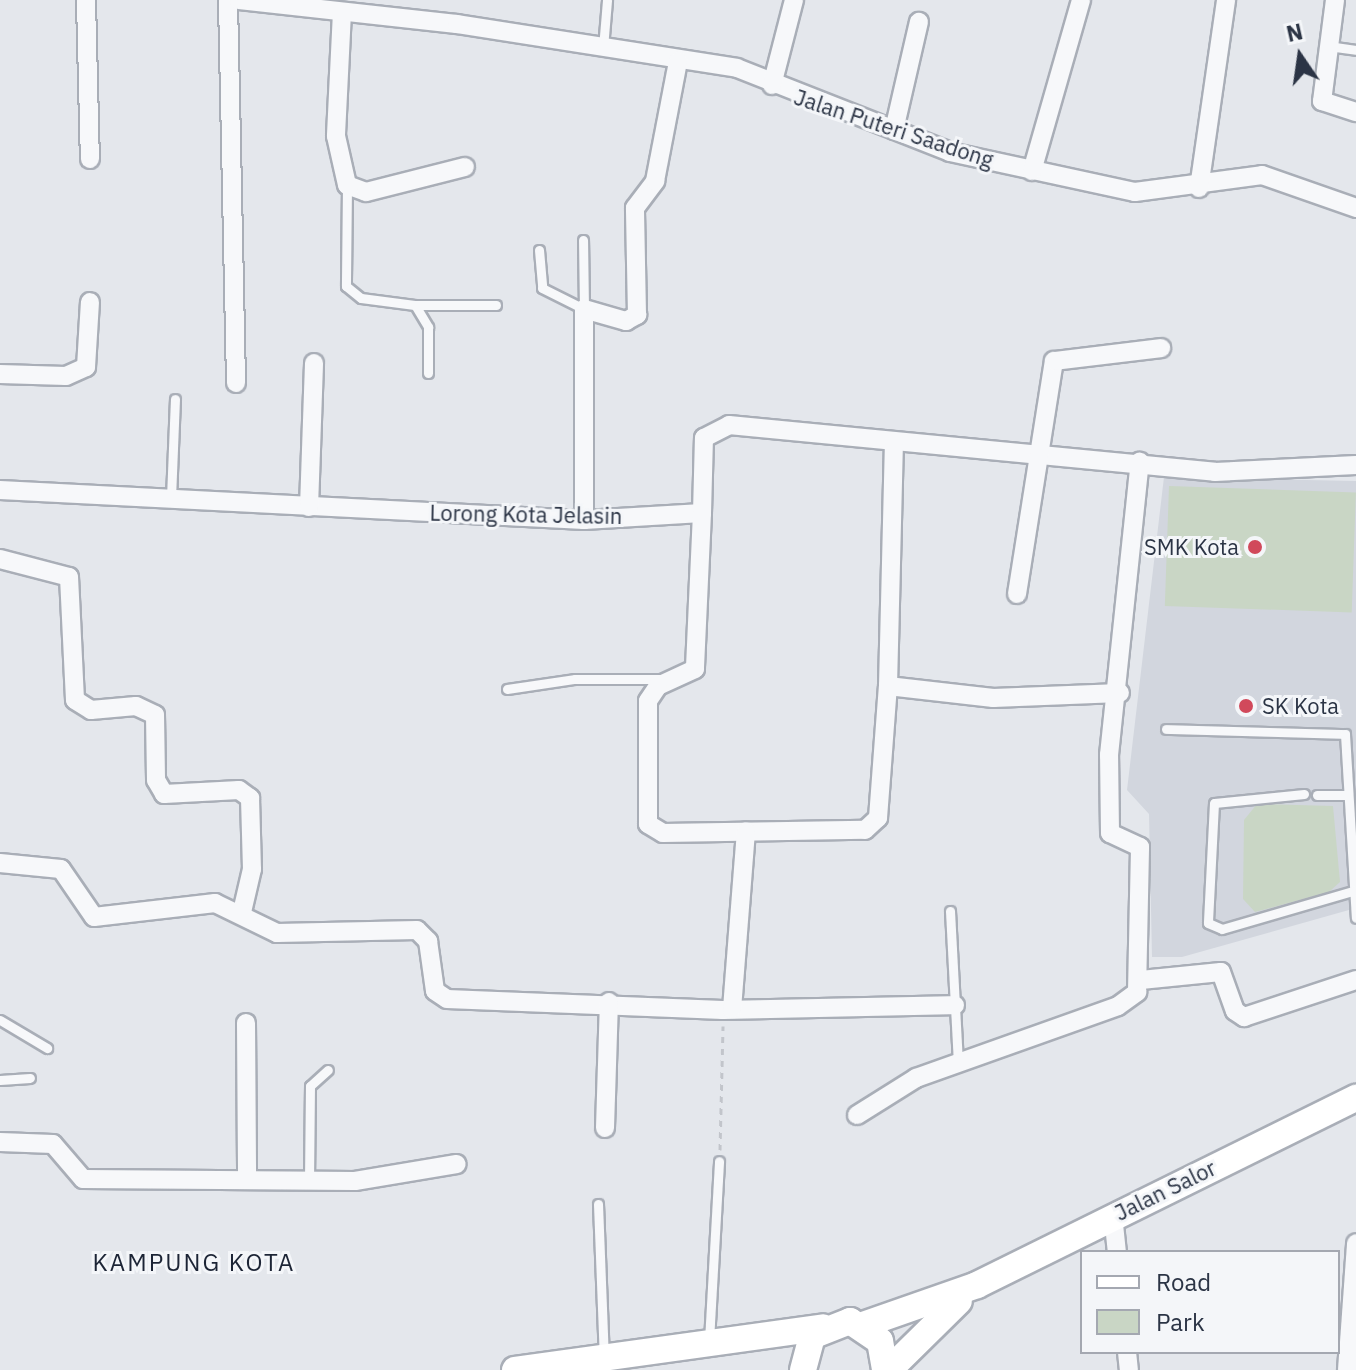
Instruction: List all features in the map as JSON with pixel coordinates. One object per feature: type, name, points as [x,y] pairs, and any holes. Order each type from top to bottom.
[{"type":"main road","name":"Jalan Salor","points":[[741,1344],[823,1327],[863,1325],[977,1285],[1113,1215],[1356,1098]]},
{"type":"main road","name":"Jalan Salor","points":[[887,1370],[977,1285]]},
{"type":"main road","points":[[863,1325],[880,1341],[887,1370]]},
{"type":"main road","points":[[515,1370],[604,1364],[709,1346],[741,1344],[803,1366],[823,1327]]},
{"type":"street","points":[[86,0],[90,159]]},
{"type":"street","points":[[228,0],[236,383]]},
{"type":"street","name":"Jalan Puteri Saadong","points":[[239,0],[289,3],[602,51],[737,68],[772,85],[894,130],[1032,171],[1135,192],[1199,188],[1262,175],[1356,208]]},
{"type":"street","points":[[772,85],[794,0]]},
{"type":"street","points":[[1032,171],[1081,0]]},
{"type":"street","points":[[1199,188],[1226,0]]},
{"type":"street","points":[[1335,0],[1322,101],[1356,112]]},
{"type":"street","points":[[342,12],[336,136],[347,185],[366,192],[465,167]]},
{"type":"street","points":[[894,130],[919,22]]},
{"type":"street","points":[[584,520],[584,309],[626,321],[637,315],[635,208],[655,181],[678,61]]},
{"type":"street","points":[[0,374],[66,376],[86,367],[90,302]]},
{"type":"street","points":[[1017,594],[1054,361],[1161,348]]},
{"type":"street","points":[[309,507],[314,363]]},
{"type":"street","points":[[894,444],[888,686],[873,825],[851,833],[663,833],[648,824],[648,701],[675,680],[691,673],[697,658],[701,448],[720,426],[894,444],[1140,462],[1215,472],[1356,465]]},
{"type":"street","points":[[857,1115],[916,1078],[1128,1002],[1141,980],[1135,938],[1140,847],[1108,829],[1109,755],[1120,693],[1140,462]]},
{"type":"street","name":"Lorong Kota Jelasin","points":[[0,490],[171,502],[584,520],[702,513]]},
{"type":"street","points":[[0,559],[69,577],[75,700],[91,710],[136,706],[155,715],[156,780],[164,794],[239,790],[250,798],[252,869],[242,912]]},
{"type":"street","points":[[888,686],[993,698],[1120,693]]},
{"type":"street","points":[[727,1010],[746,832]]},
{"type":"street","points":[[0,863],[61,869],[94,917],[206,903],[242,912],[277,933],[417,930],[428,941],[435,991],[447,999],[609,1002],[727,1010],[955,1005]]},
{"type":"street","points":[[1141,980],[1221,972],[1235,1011],[1244,1017],[1356,980]]},
{"type":"street","points":[[605,1128],[609,1002]]},
{"type":"street","points":[[246,1023],[247,1176]]},
{"type":"street","points":[[0,1142],[53,1144],[83,1179],[247,1176],[309,1181],[457,1164]]},
{"type":"street","points":[[1113,1215],[1117,1250]]},
{"type":"street","points":[[1347,1370],[1356,1243]]},
{"type":"lane","points":[[602,51],[607,0]]},
{"type":"lane","points":[[1328,46],[1356,50]]},
{"type":"lane","points":[[347,185],[346,286],[361,298],[415,305],[496,305]]},
{"type":"lane","points":[[539,250],[542,288],[584,309],[583,240]]},
{"type":"lane","points":[[415,305],[428,327],[428,373]]},
{"type":"lane","points":[[171,502],[175,399]]},
{"type":"lane","points":[[507,689],[575,679],[675,680]]},
{"type":"lane","points":[[1166,729],[1345,734],[1345,795],[1356,918]]},
{"type":"lane","points":[[1304,794],[1214,803],[1208,923],[1222,929],[1353,891]]},
{"type":"lane","points":[[1317,795],[1345,795]]},
{"type":"lane","points":[[950,911],[958,1063]]},
{"type":"lane","points":[[0,1020],[47,1048]]},
{"type":"lane","points":[[309,1181],[310,1086],[328,1070]]},
{"type":"lane","points":[[0,1080],[30,1078]]},
{"type":"lane","points":[[709,1346],[719,1161]]},
{"type":"lane","points":[[598,1204],[604,1364]]},
{"type":"path","points":[[719,1161],[727,1010]]},
{"type":"shaded area","name":"SK Kota","points":[[1164,477],[1356,481],[1356,908],[1182,957],[1152,957],[1149,814],[1127,790]]},
{"type":"green space","name":"SMK Kota","points":[[1169,486],[1356,493],[1352,612],[1165,606]]},
{"type":"green space","points":[[1257,804],[1333,806],[1340,882],[1329,892],[1255,912],[1243,899],[1244,820]]},
{"type":"place","name":"SMK Kota","points":[[1255,547]]},
{"type":"place","name":"SK Kota","points":[[1246,706]]},
{"type":"district","name":"KAMPUNG KOTA","points":[[194,1263]]}]
